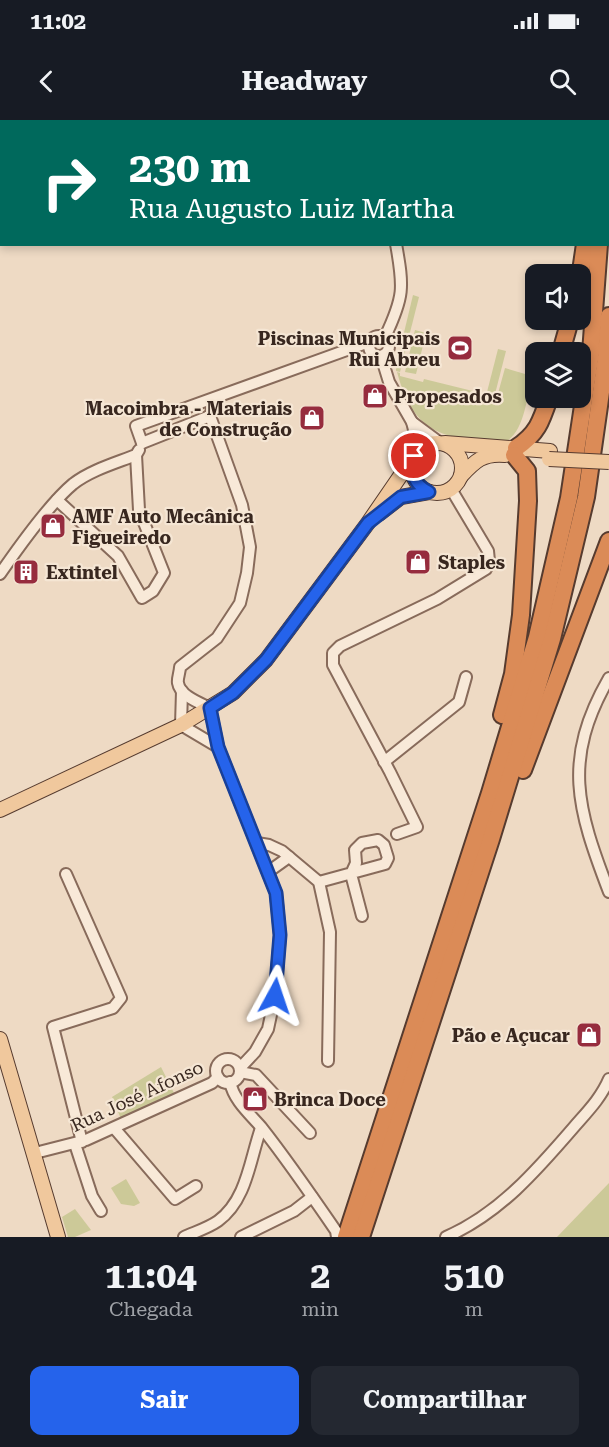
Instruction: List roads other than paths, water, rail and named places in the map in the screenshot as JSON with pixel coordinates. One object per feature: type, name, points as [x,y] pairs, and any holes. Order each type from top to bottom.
[{"type":"highway","points":[[582,264],[585,246]]},
{"type":"highway","points":[[361,1237],[484,837],[537,637],[569,498],[591,353],[599,246]]},
{"type":"highway","points":[[346,1237],[552,639],[586,497],[606,357],[609,316]]},
{"type":"highway","points":[[484,837],[488,769],[513,674],[520,615],[528,501],[527,471],[515,452],[530,439],[538,427],[545,408]]},
{"type":"highway","points":[[484,837],[516,788],[609,541]]},
{"type":"main road","points":[[0,810],[181,725],[233,693],[266,660],[417,453],[428,443],[609,462]]},
{"type":"main road","points":[[442,443],[452,447],[461,460],[461,476]]},
{"type":"main road","points":[[368,523],[401,497],[451,489],[475,461],[487,456],[515,452]]},
{"type":"main road","points":[[417,453],[411,465],[416,482],[429,492]]},
{"type":"main road","points":[[549,455],[609,454]]},
{"type":"main road","points":[[1,1047],[5,1076],[35,1153],[58,1237]]},
{"type":"street","points":[[369,342],[368,348],[375,356],[381,356],[388,350],[389,346],[385,338],[400,299],[402,286],[396,246]]},
{"type":"street","points":[[142,443],[136,426],[369,342],[376,336],[385,338]]},
{"type":"street","points":[[381,356],[389,382],[412,422],[417,453]]},
{"type":"street","points":[[218,398],[210,416],[242,505],[250,547],[247,573],[240,603],[217,638],[180,667],[178,683],[182,691],[195,701],[210,708],[218,747],[276,893],[280,935],[275,996],[268,1029],[255,1052],[240,1070],[237,1079],[225,1082],[218,1077],[219,1065],[225,1060],[255,1052]]},
{"type":"street","points":[[57,500],[118,556],[142,598],[153,591],[164,573],[139,510],[136,455],[142,443],[210,416]]},
{"type":"street","points":[[412,422],[442,443]]},
{"type":"street","points":[[0,574],[57,500],[74,483],[136,455]]},
{"type":"street","points":[[397,834],[417,827],[333,665],[333,653],[340,646],[437,599],[486,569],[489,561],[488,551],[451,489]]},
{"type":"street","points":[[384,762],[459,702],[466,677]]},
{"type":"street","points":[[609,678],[589,717],[579,762],[581,807],[588,838],[609,892]]},
{"type":"street","points":[[182,691],[181,725],[218,747]]},
{"type":"street","points":[[257,843],[269,845],[290,857],[319,882],[330,932],[328,1061]]},
{"type":"street","points":[[268,872],[290,857]]},
{"type":"street","points":[[66,874],[121,998],[113,1008],[53,1027],[78,1143],[92,1196],[101,1210]]},
{"type":"street","points":[[319,882],[351,874],[362,916]]},
{"type":"street","points":[[230,1059],[240,1070],[256,1075],[310,1132]]},
{"type":"street","name":"Rua José Afonso","points":[[35,1153],[78,1143],[115,1129],[212,1083],[218,1077]]},
{"type":"street","points":[[446,1237],[480,1218],[528,1179],[606,1089],[609,1079]]},
{"type":"street","points":[[230,1082],[234,1095],[336,1230],[337,1237]]},
{"type":"street","points":[[184,1237],[217,1222],[230,1210],[242,1191],[261,1128]]},
{"type":"street","points":[[115,1129],[175,1199],[196,1186]]},
{"type":"street","points":[[241,1237],[294,1211],[312,1197]]},
{"type":"place","name":"Piscinas Municipais Rui Abreu","points":[[460,348]]},
{"type":"place","name":"Propesados","points":[[375,396]]},
{"type":"place","name":"Macoimbra - Materiais de Construção","points":[[312,418]]},
{"type":"place","name":"AMF Auto Mecânica Figueiredo","points":[[53,526]]},
{"type":"place","name":"Staples","points":[[418,562]]},
{"type":"place","name":"Extintel","points":[[26,572]]},
{"type":"place","name":"Pão e Açucar","points":[[589,1035]]},
{"type":"place","name":"Brinca Doce","points":[[255,1099]]}]
